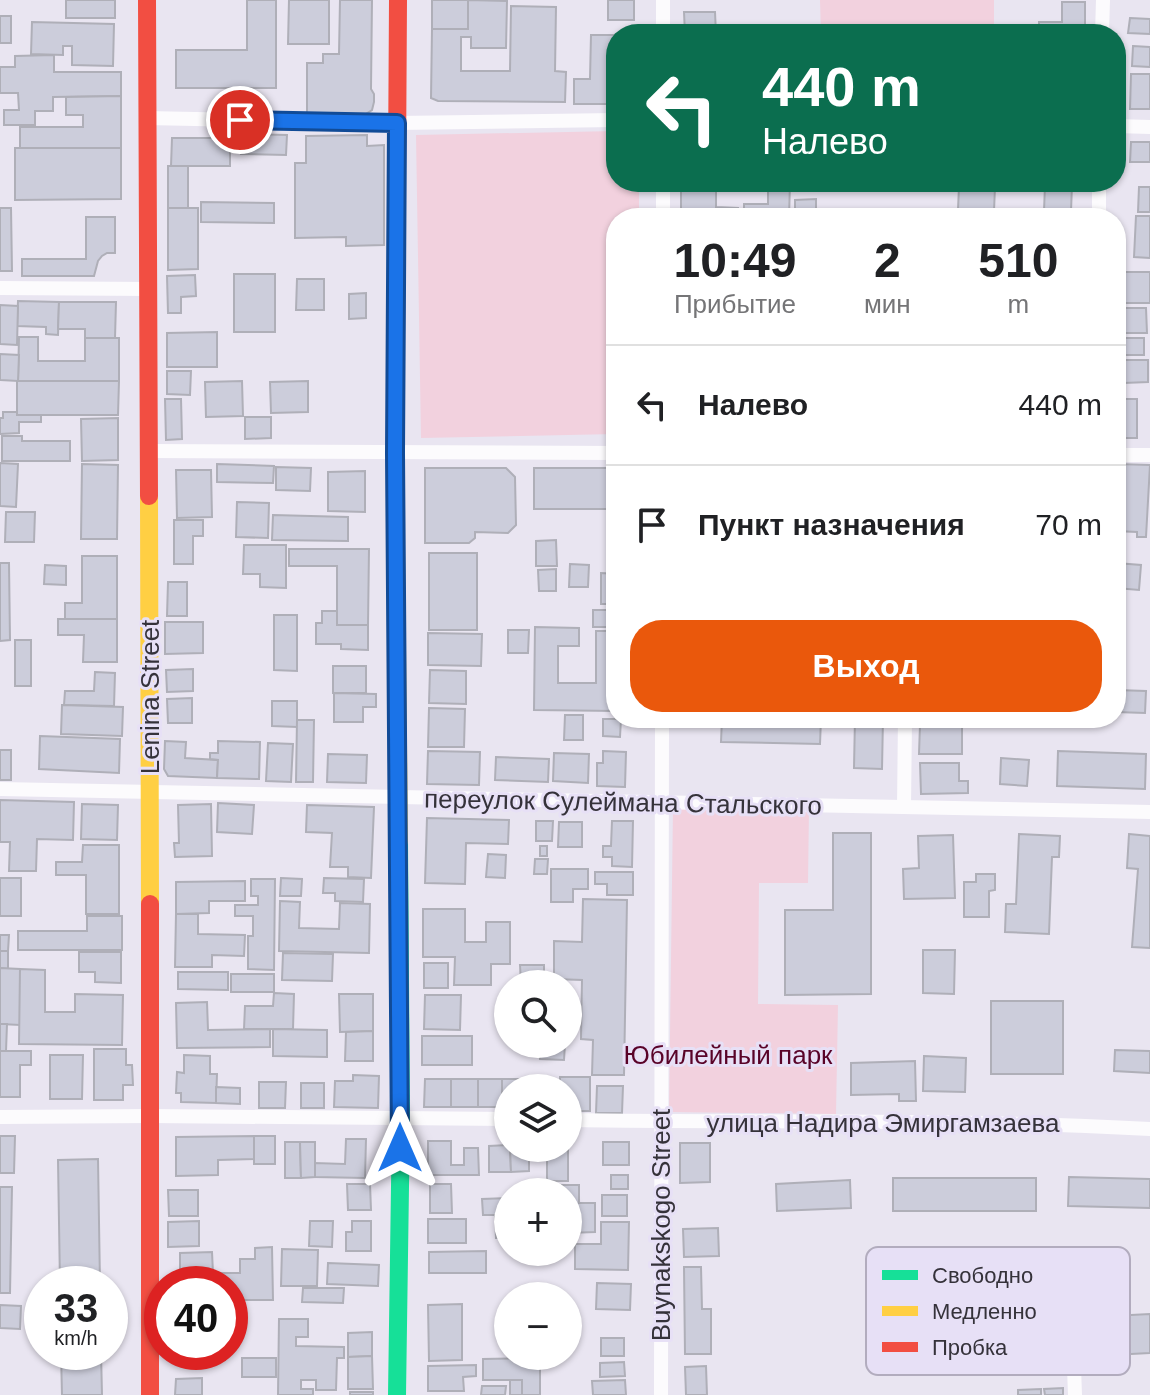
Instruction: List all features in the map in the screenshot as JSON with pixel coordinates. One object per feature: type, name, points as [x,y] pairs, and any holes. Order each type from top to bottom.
[{"type":"street","name":"Lenina Street","points":[[147,0],[150,1395]]},
{"type":"street","points":[[397,1395],[401,1117],[395,453],[398,0]]},
{"type":"street","points":[[663,0],[663,24]]},
{"type":"street","points":[[1102,24],[1103,0]]},
{"type":"street","points":[[146,118],[397,123],[606,120]]},
{"type":"street","points":[[1126,126],[1150,127]]},
{"type":"street","points":[[0,288],[149,289]]},
{"type":"street","points":[[149,451],[606,453]]},
{"type":"street","points":[[1126,455],[1150,455]]},
{"type":"street","name":"Buynakskogo Street","points":[[661,1395],[662,728]]},
{"type":"street","points":[[904,807],[905,728]]},
{"type":"street","name":"переулок Сулеймана Стальского","points":[[0,789],[1150,812]]},
{"type":"street","points":[[0,1117],[494,1119]]},
{"type":"street","name":"улица Надира Эмиргамзаева","points":[[582,1120],[1054,1123],[1150,1129]]},
{"type":"street","points":[[1074,1375],[1075,1395]]},
{"type":"green space","points":[[820,0],[994,0],[994,24],[821,24]]},
{"type":"green space","points":[[606,131],[606,192],[639,192],[639,208],[606,208],[606,434],[421,438],[416,135]]},
{"type":"green space","name":"Юбилейный парк","points":[[673,807],[809,808],[808,883],[759,883],[758,1004],[838,1005],[836,1114],[669,1112]]},
{"type":"building","points":[[66,0],[115,0],[115,18],[66,18]]},
{"type":"building","points":[[247,0],[276,0],[276,88],[176,88],[176,50],[247,50]]},
{"type":"building","points":[[289,0],[329,0],[329,44],[288,44]]},
{"type":"building","points":[[340,0],[372,0],[372,110],[364,115],[307,115],[307,63],[323,63],[323,54],[339,54]]},
{"type":"building","points":[[432,0],[468,0],[468,29],[432,29]]},
{"type":"building","points":[[468,0],[507,1],[506,48],[471,48],[471,37],[461,37],[461,71],[510,71],[511,6],[556,7],[555,71],[566,72],[565,102],[438,101],[431,98],[432,29],[468,29]]},
{"type":"building","points":[[608,0],[634,0],[634,20],[608,20]]},
{"type":"building","points":[[1062,2],[1085,2],[1085,24],[1039,24],[1062,22]]},
{"type":"building","points":[[684,12],[715,12],[716,24],[685,24]]},
{"type":"building","points":[[0,16],[11,16],[11,43],[0,43]]},
{"type":"building","points":[[1130,18],[1150,19],[1150,34],[1128,33]]},
{"type":"building","points":[[32,22],[114,24],[113,66],[72,65],[72,46],[63,46],[63,55],[31,54]]},
{"type":"building","points":[[591,35],[606,35],[606,104],[574,104],[574,79],[590,79]]},
{"type":"building","points":[[1133,46],[1150,47],[1150,67],[1132,66]]},
{"type":"building","points":[[54,55],[54,72],[121,72],[121,96],[53,97],[53,111],[35,111],[35,125],[4,125],[4,110],[19,110],[18,93],[0,93],[0,67],[15,67],[15,56]]},
{"type":"building","points":[[1131,74],[1150,74],[1150,109],[1130,109]]},
{"type":"building","points":[[121,96],[121,148],[20,148],[20,127],[83,127],[83,115],[66,115],[66,97]]},
{"type":"building","points":[[242,134],[287,135],[286,155],[241,154]]},
{"type":"building","points":[[367,135],[367,146],[384,145],[384,245],[346,246],[346,237],[295,238],[295,163],[306,163],[306,136]]},
{"type":"building","points":[[172,138],[230,138],[230,166],[171,166]]},
{"type":"building","points":[[1131,142],[1150,142],[1150,162],[1130,162]]},
{"type":"building","points":[[15,148],[121,148],[121,199],[15,200]]},
{"type":"building","points":[[168,166],[188,166],[188,208],[168,208]]},
{"type":"building","points":[[1139,187],[1150,187],[1150,212],[1138,212]]},
{"type":"building","points":[[681,192],[716,192],[716,207],[738,208],[681,208]]},
{"type":"building","points":[[768,192],[790,192],[789,208],[744,208],[744,204],[768,204]]},
{"type":"building","points":[[959,192],[995,192],[994,208],[958,208]]},
{"type":"building","points":[[1045,192],[1072,192],[1071,208],[1044,208]]},
{"type":"building","points":[[816,199],[816,208],[795,208],[795,200]]},
{"type":"building","points":[[201,202],[274,203],[274,223],[201,222]]},
{"type":"building","points":[[0,208],[11,208],[12,271],[0,271]]},
{"type":"building","points":[[168,208],[198,208],[198,269],[168,270]]},
{"type":"building","points":[[1136,216],[1150,216],[1150,258],[1134,257]]},
{"type":"building","points":[[86,217],[115,217],[115,253],[102,256],[94,276],[22,276],[22,259],[86,259]]},
{"type":"building","points":[[1126,272],[1150,272],[1150,303],[1126,303]]},
{"type":"building","points":[[234,274],[275,274],[275,332],[234,332]]},
{"type":"building","points":[[195,275],[196,296],[181,297],[181,313],[168,313],[167,276]]},
{"type":"building","points":[[297,279],[324,279],[324,310],[296,310]]},
{"type":"building","points":[[366,293],[366,318],[349,319],[349,294]]},
{"type":"building","points":[[18,301],[59,302],[58,335],[46,334],[46,327],[17,326]]},
{"type":"building","points":[[59,302],[116,302],[115,338],[85,338],[85,329],[58,329]]},
{"type":"building","points":[[0,305],[18,306],[17,345],[0,344]]},
{"type":"building","points":[[1126,308],[1146,308],[1147,333],[1126,333]]},
{"type":"building","points":[[217,332],[217,367],[167,367],[167,333]]},
{"type":"building","points":[[19,337],[38,337],[38,361],[85,361],[85,338],[119,338],[119,381],[18,381]]},
{"type":"building","points":[[1126,338],[1144,338],[1144,355],[1126,355]]},
{"type":"building","points":[[0,354],[19,355],[18,381],[0,380]]},
{"type":"building","points":[[1126,360],[1148,360],[1148,382],[1126,383]]},
{"type":"building","points":[[167,371],[191,371],[190,395],[167,394]]},
{"type":"building","points":[[17,381],[119,381],[118,415],[17,415]]},
{"type":"building","points":[[242,381],[243,416],[206,417],[205,382]]},
{"type":"building","points":[[308,381],[308,412],[271,413],[270,382]]},
{"type":"building","points":[[165,399],[181,399],[182,439],[166,440]]},
{"type":"building","points":[[1126,399],[1137,399],[1137,438],[1126,438]]},
{"type":"building","points":[[3,412],[41,415],[41,422],[19,422],[19,433],[0,434]]},
{"type":"building","points":[[245,417],[271,417],[271,438],[245,439]]},
{"type":"building","points":[[118,418],[118,460],[82,461],[81,419]]},
{"type":"building","points":[[2,436],[22,436],[22,441],[70,441],[70,461],[2,461]]},
{"type":"building","points":[[0,463],[18,464],[16,507],[0,506]]},
{"type":"building","points":[[82,464],[118,465],[117,539],[81,539]]},
{"type":"building","points":[[217,464],[274,466],[273,483],[217,482]]},
{"type":"building","points":[[1126,464],[1150,465],[1146,537],[1137,537],[1137,532],[1126,531]]},
{"type":"building","points":[[276,467],[311,468],[310,491],[276,490]]},
{"type":"building","points":[[425,468],[506,468],[515,477],[516,525],[508,533],[475,532],[475,538],[469,543],[425,543]]},
{"type":"building","points":[[534,468],[606,468],[606,509],[534,509]]},
{"type":"building","points":[[176,470],[211,470],[212,517],[177,518]]},
{"type":"building","points":[[365,471],[365,512],[328,511],[328,472]]},
{"type":"building","points":[[237,502],[269,503],[268,538],[236,537]]},
{"type":"building","points":[[6,512],[35,512],[34,542],[5,542]]},
{"type":"building","points":[[273,515],[348,517],[348,541],[272,540]]},
{"type":"building","points":[[174,520],[203,520],[203,536],[193,536],[193,564],[174,564]]},
{"type":"building","points":[[556,540],[557,566],[536,566],[536,541]]},
{"type":"building","points":[[244,545],[286,545],[286,588],[260,587],[260,574],[243,574]]},
{"type":"building","points":[[289,549],[369,549],[368,625],[337,625],[337,566],[289,566]]},
{"type":"building","points":[[429,553],[477,553],[477,630],[429,630]]},
{"type":"building","points":[[82,556],[117,556],[117,619],[65,619],[65,603],[82,603]]},
{"type":"building","points":[[0,563],[9,563],[10,640],[0,641]]},
{"type":"building","points":[[570,564],[589,565],[588,587],[569,587]]},
{"type":"building","points":[[1126,564],[1141,565],[1139,590],[1126,589]]},
{"type":"building","points":[[45,565],[66,566],[66,585],[44,584]]},
{"type":"building","points":[[556,569],[556,591],[539,591],[538,570]]},
{"type":"building","points":[[601,573],[606,573],[606,604],[601,604]]},
{"type":"building","points":[[168,582],[187,582],[187,616],[167,616]]},
{"type":"building","points":[[593,610],[606,610],[606,627],[593,627]]},
{"type":"building","points":[[322,611],[337,611],[337,625],[368,625],[368,650],[341,649],[341,644],[316,644],[316,623],[322,623]]},
{"type":"building","points":[[274,615],[297,615],[297,671],[274,670]]},
{"type":"building","points":[[58,619],[117,619],[117,662],[83,662],[84,635],[58,635]]},
{"type":"building","points":[[165,622],[203,622],[203,653],[165,654]]},
{"type":"building","points":[[535,627],[579,628],[579,646],[558,646],[558,683],[596,683],[596,631],[606,631],[606,711],[534,710]]},
{"type":"building","points":[[508,630],[529,630],[528,653],[508,653]]},
{"type":"building","points":[[428,633],[482,634],[481,666],[428,665]]},
{"type":"building","points":[[15,640],[31,640],[31,686],[15,686]]},
{"type":"building","points":[[333,666],[366,666],[366,693],[333,693]]},
{"type":"building","points":[[193,669],[193,691],[167,692],[166,670]]},
{"type":"building","points":[[430,670],[466,671],[466,704],[429,703]]},
{"type":"building","points":[[95,672],[115,673],[114,706],[64,705],[65,691],[94,691]]},
{"type":"building","points":[[1126,690],[1146,691],[1145,713],[1126,712]]},
{"type":"building","points":[[334,693],[376,694],[376,707],[363,707],[363,722],[334,722]]},
{"type":"building","points":[[192,698],[192,723],[168,723],[167,699]]},
{"type":"building","points":[[272,701],[297,701],[297,727],[272,726]]},
{"type":"building","points":[[62,705],[123,707],[122,736],[61,734]]},
{"type":"building","points":[[429,708],[465,709],[464,747],[428,747]]},
{"type":"building","points":[[565,715],[583,715],[583,740],[564,740]]},
{"type":"building","points":[[603,719],[606,719],[606,728],[620,728],[620,737],[603,736]]},
{"type":"building","points":[[297,720],[314,720],[313,782],[296,782]]},
{"type":"building","points":[[722,728],[821,728],[820,744],[721,742]]},
{"type":"building","points":[[855,728],[883,728],[882,769],[854,768]]},
{"type":"building","points":[[920,728],[962,728],[962,754],[919,754]]},
{"type":"building","points":[[40,736],[120,739],[119,773],[39,769]]},
{"type":"building","points":[[165,741],[186,742],[185,758],[218,760],[217,778],[168,776],[164,769]]},
{"type":"building","points":[[218,741],[260,742],[259,779],[217,778],[218,760],[210,759],[210,753],[218,753]]},
{"type":"building","points":[[268,743],[293,744],[291,782],[266,781]]},
{"type":"building","points":[[0,750],[11,750],[11,780],[0,780]]},
{"type":"building","points":[[428,751],[480,752],[479,785],[427,784]]},
{"type":"building","points":[[603,751],[626,752],[625,787],[597,786],[597,763],[603,763]]},
{"type":"building","points":[[1058,751],[1146,754],[1145,789],[1057,786]]},
{"type":"building","points":[[554,753],[589,754],[588,783],[553,781]]},
{"type":"building","points":[[328,754],[367,755],[366,783],[327,782]]},
{"type":"building","points":[[496,757],[549,759],[548,782],[495,780]]},
{"type":"building","points":[[1001,758],[1029,760],[1027,786],[1000,784]]},
{"type":"building","points":[[920,763],[959,763],[959,781],[968,781],[968,793],[921,794]]},
{"type":"building","points":[[0,800],[74,802],[73,840],[37,839],[36,871],[9,871],[10,842],[0,842]]},
{"type":"building","points":[[218,803],[254,805],[252,834],[217,832]]},
{"type":"building","points":[[82,804],[118,805],[117,840],[81,839]]},
{"type":"building","points":[[211,804],[212,856],[175,857],[174,843],[179,843],[178,805]]},
{"type":"building","points":[[307,805],[374,807],[371,878],[348,877],[348,867],[330,867],[332,833],[306,832]]},
{"type":"building","points":[[427,818],[509,820],[508,844],[466,843],[465,884],[425,883]]},
{"type":"building","points":[[536,821],[553,821],[552,841],[536,841]]},
{"type":"building","points":[[612,821],[633,821],[632,867],[612,866],[612,857],[603,857],[603,846],[611,846]]},
{"type":"building","points":[[559,822],[582,822],[582,847],[558,847]]},
{"type":"building","points":[[833,833],[871,833],[871,994],[785,995],[785,910],[833,910]]},
{"type":"building","points":[[1019,834],[1060,836],[1059,857],[1052,857],[1049,934],[1005,932],[1006,904],[1016,904]]},
{"type":"building","points":[[1129,834],[1150,836],[1150,948],[1132,947],[1138,869],[1127,868]]},
{"type":"building","points":[[953,835],[955,898],[904,899],[903,869],[919,868],[918,836]]},
{"type":"building","points":[[83,845],[119,845],[119,914],[86,914],[86,875],[56,875],[56,862],[82,862]]},
{"type":"building","points":[[540,846],[547,846],[547,856],[540,856]]},
{"type":"building","points":[[488,854],[506,855],[505,878],[486,877]]},
{"type":"building","points":[[535,859],[548,859],[547,874],[534,874]]},
{"type":"building","points":[[551,869],[588,869],[588,889],[573,889],[573,902],[551,902]]},
{"type":"building","points":[[595,872],[633,872],[633,895],[607,895],[607,884],[595,884]]},
{"type":"building","points":[[976,874],[995,874],[995,890],[989,891],[989,917],[964,917],[964,882],[976,882]]},
{"type":"building","points":[[0,878],[21,878],[21,916],[0,916]]},
{"type":"building","points":[[281,878],[302,879],[301,896],[280,896]]},
{"type":"building","points":[[324,878],[364,879],[363,902],[335,901],[335,893],[323,893]]},
{"type":"building","points":[[251,879],[275,879],[274,970],[248,969],[248,936],[253,936],[253,916],[235,916],[235,905],[258,905],[258,896],[251,896]]},
{"type":"building","points":[[245,881],[245,901],[209,901],[209,913],[176,914],[176,882]]},
{"type":"building","points":[[583,899],[627,900],[624,1075],[592,1075],[593,1040],[582,1039],[582,970],[554,970],[554,941],[582,942]]},
{"type":"building","points":[[280,901],[300,902],[299,928],[339,929],[340,903],[370,904],[369,953],[279,951]]},
{"type":"building","points":[[423,909],[465,909],[465,942],[486,942],[486,922],[510,922],[510,964],[491,964],[491,985],[454,985],[455,957],[423,957]]},
{"type":"building","points":[[176,914],[198,914],[198,934],[245,935],[244,956],[212,955],[212,967],[175,967]]},
{"type":"building","points":[[87,916],[122,916],[122,950],[18,950],[18,931],[87,931]]},
{"type":"building","points":[[0,935],[9,935],[8,951],[0,951]]},
{"type":"building","points":[[923,950],[955,950],[954,994],[923,993]]},
{"type":"building","points":[[0,951],[8,951],[8,969],[0,968]]},
{"type":"building","points":[[79,952],[121,952],[121,983],[95,982],[95,972],[79,972]]},
{"type":"building","points":[[283,953],[333,954],[332,981],[282,980]]},
{"type":"building","points":[[424,963],[448,963],[448,988],[424,988]]},
{"type":"building","points":[[520,965],[544,965],[544,970],[520,970]]},
{"type":"building","points":[[0,968],[20,969],[20,1025],[0,1024]]},
{"type":"building","points":[[20,969],[45,970],[45,1012],[75,1012],[75,994],[123,995],[122,1045],[19,1044]]},
{"type":"building","points":[[178,972],[228,972],[228,990],[178,989]]},
{"type":"building","points":[[231,974],[274,974],[274,992],[231,992]]},
{"type":"building","points":[[274,993],[294,994],[293,1029],[244,1029],[245,1006],[273,1006]]},
{"type":"building","points":[[339,994],[373,994],[373,1031],[340,1032]]},
{"type":"building","points":[[425,995],[461,995],[460,1030],[424,1029]]},
{"type":"building","points":[[991,1001],[1063,1001],[1063,1074],[991,1074]]},
{"type":"building","points":[[207,1002],[208,1030],[270,1029],[270,1047],[177,1048],[176,1003]]},
{"type":"building","points":[[0,1024],[7,1024],[6,1051],[0,1051]]},
{"type":"building","points":[[273,1029],[327,1030],[327,1057],[273,1056]]},
{"type":"building","points":[[373,1031],[373,1061],[345,1061],[346,1032]]},
{"type":"building","points":[[422,1036],[472,1036],[472,1065],[422,1065]]},
{"type":"building","points":[[94,1049],[126,1049],[126,1065],[132,1065],[133,1085],[123,1085],[123,1100],[94,1100]]},
{"type":"building","points":[[1115,1050],[1150,1051],[1150,1073],[1114,1071]]},
{"type":"building","points":[[0,1051],[31,1051],[31,1065],[20,1065],[20,1097],[0,1097]]},
{"type":"building","points":[[50,1055],[83,1055],[82,1099],[50,1099]]},
{"type":"building","points":[[184,1055],[210,1056],[210,1074],[217,1074],[216,1103],[181,1102],[181,1093],[176,1093],[177,1072],[184,1073]]},
{"type":"building","points":[[924,1056],[966,1058],[965,1092],[923,1091]]},
{"type":"building","points":[[915,1061],[916,1101],[899,1101],[899,1094],[851,1095],[851,1063]]},
{"type":"building","points":[[353,1075],[379,1076],[378,1108],[334,1107],[335,1081],[353,1081]]},
{"type":"building","points":[[582,1077],[590,1077],[590,1111],[582,1111]]},
{"type":"building","points":[[425,1079],[451,1079],[451,1107],[424,1107]]},
{"type":"building","points":[[451,1079],[478,1079],[478,1107],[451,1107]]},
{"type":"building","points":[[478,1079],[494,1079],[494,1107],[478,1107]]},
{"type":"building","points":[[259,1082],[286,1082],[285,1108],[259,1108]]},
{"type":"building","points":[[301,1083],[324,1083],[324,1108],[301,1108]]},
{"type":"building","points":[[597,1086],[623,1086],[622,1113],[596,1113]]},
{"type":"building","points":[[216,1087],[240,1088],[240,1104],[216,1103]]},
{"type":"building","points":[[0,1136],[15,1136],[14,1173],[0,1173]]},
{"type":"building","points":[[254,1136],[275,1136],[275,1164],[254,1164]]},
{"type":"building","points":[[254,1136],[254,1159],[218,1160],[218,1175],[176,1176],[176,1137]]},
{"type":"building","points":[[346,1139],[366,1139],[365,1178],[315,1177],[315,1163],[345,1164]]},
{"type":"building","points":[[428,1141],[451,1141],[451,1165],[464,1165],[464,1148],[478,1148],[479,1175],[428,1175]]},
{"type":"building","points":[[285,1142],[300,1142],[301,1178],[285,1178]]},
{"type":"building","points":[[300,1142],[315,1142],[315,1177],[301,1178]]},
{"type":"building","points":[[603,1142],[629,1142],[629,1165],[603,1165]]},
{"type":"building","points":[[680,1143],[710,1143],[710,1182],[680,1183]]},
{"type":"building","points":[[489,1146],[494,1146],[494,1162],[511,1162],[511,1172],[489,1172]]},
{"type":"building","points":[[98,1159],[100,1266],[60,1266],[58,1160]]},
{"type":"building","points":[[511,1162],[529,1162],[529,1171],[511,1172]]},
{"type":"building","points":[[547,1162],[568,1162],[568,1178],[547,1178]]},
{"type":"building","points":[[611,1175],[628,1175],[628,1189],[611,1189]]},
{"type":"building","points":[[1069,1177],[1150,1179],[1150,1208],[1068,1206]]},
{"type":"building","points":[[893,1178],[1036,1178],[1036,1211],[893,1211]]},
{"type":"building","points":[[850,1180],[851,1208],[777,1211],[776,1184]]},
{"type":"building","points":[[347,1184],[370,1184],[371,1210],[348,1210]]},
{"type":"building","points":[[430,1184],[451,1184],[452,1213],[430,1213]]},
{"type":"building","points":[[0,1187],[12,1187],[10,1293],[0,1293]]},
{"type":"building","points":[[168,1190],[198,1190],[198,1216],[169,1216]]},
{"type":"building","points":[[602,1195],[627,1195],[627,1216],[602,1216]]},
{"type":"building","points":[[482,1199],[494,1199],[494,1215],[483,1215]]},
{"type":"building","points":[[582,1203],[595,1203],[595,1232],[582,1232]]},
{"type":"building","points":[[428,1219],[466,1219],[466,1243],[428,1243]]},
{"type":"building","points":[[199,1221],[199,1246],[168,1247],[168,1222]]},
{"type":"building","points":[[310,1221],[333,1221],[332,1247],[309,1246]]},
{"type":"building","points":[[352,1221],[371,1221],[371,1251],[346,1251],[346,1232],[352,1232]]},
{"type":"building","points":[[601,1222],[629,1222],[628,1270],[575,1269],[575,1266],[582,1266],[582,1244],[601,1244]]},
{"type":"building","points":[[718,1228],[719,1256],[684,1257],[683,1229]]},
{"type":"building","points":[[272,1247],[273,1300],[248,1300],[248,1266],[240,1266],[240,1259],[255,1259],[255,1248]]},
{"type":"building","points":[[282,1249],[318,1250],[317,1286],[281,1286]]},
{"type":"building","points":[[486,1251],[486,1273],[429,1273],[429,1252]]},
{"type":"building","points":[[212,1252],[213,1266],[180,1266],[180,1253]]},
{"type":"building","points":[[328,1263],[379,1265],[378,1286],[327,1284]]},
{"type":"building","points":[[684,1267],[701,1267],[702,1309],[711,1309],[711,1354],[685,1354]]},
{"type":"building","points":[[597,1283],[631,1284],[630,1310],[596,1309]]},
{"type":"building","points":[[303,1288],[344,1288],[343,1303],[302,1302]]},
{"type":"building","points":[[462,1304],[462,1360],[429,1361],[428,1305]]},
{"type":"building","points":[[0,1305],[21,1306],[20,1329],[0,1328]]},
{"type":"building","points":[[1150,1314],[1150,1353],[1130,1354],[1130,1315]]},
{"type":"building","points":[[279,1319],[308,1319],[308,1337],[296,1337],[296,1346],[344,1347],[344,1358],[337,1358],[336,1390],[316,1390],[316,1380],[301,1380],[301,1389],[313,1389],[313,1395],[278,1395]]},
{"type":"building","points":[[372,1332],[372,1356],[348,1357],[348,1333]]},
{"type":"building","points":[[601,1338],[624,1338],[624,1356],[601,1356]]},
{"type":"building","points":[[372,1356],[373,1389],[348,1389],[348,1357]]},
{"type":"building","points":[[248,1358],[276,1358],[276,1377],[242,1377],[242,1370],[248,1370]]},
{"type":"building","points":[[483,1359],[494,1359],[494,1370],[540,1370],[540,1395],[522,1395],[522,1380],[483,1380]]},
{"type":"building","points":[[624,1362],[625,1376],[600,1377],[600,1363]]},
{"type":"building","points":[[476,1365],[476,1376],[463,1377],[464,1391],[428,1391],[428,1366]]},
{"type":"building","points":[[706,1366],[707,1395],[686,1395],[685,1367]]},
{"type":"building","points":[[61,1370],[101,1370],[102,1395],[62,1395]]},
{"type":"building","points":[[202,1378],[202,1395],[175,1395],[176,1379]]},
{"type":"building","points":[[510,1380],[522,1380],[522,1395],[510,1395]]},
{"type":"building","points":[[625,1380],[626,1395],[593,1395],[592,1381]]},
{"type":"building","points":[[482,1386],[506,1386],[505,1395],[481,1395]]},
{"type":"building","points":[[1063,1388],[1063,1395],[1045,1395],[1044,1389]]},
{"type":"building","points":[[1041,1389],[1041,1395],[1018,1395],[1018,1390]]},
{"type":"building","points":[[350,1392],[373,1392],[373,1395],[350,1395]]},
{"type":"traffic: fast","points":[[397,1395],[401,1117],[399,841]]},
{"type":"traffic: slow","points":[[396,334],[399,841]]},
{"type":"traffic: slow","points":[[149,496],[150,904]]},
{"type":"traffic: jam","points":[[147,0],[149,496]]},
{"type":"traffic: jam","points":[[396,334],[398,0]]},
{"type":"traffic: jam","points":[[150,904],[150,1395]]},
{"type":"route","points":[[240,120],[397,123],[395,453],[400,1148]]}]
